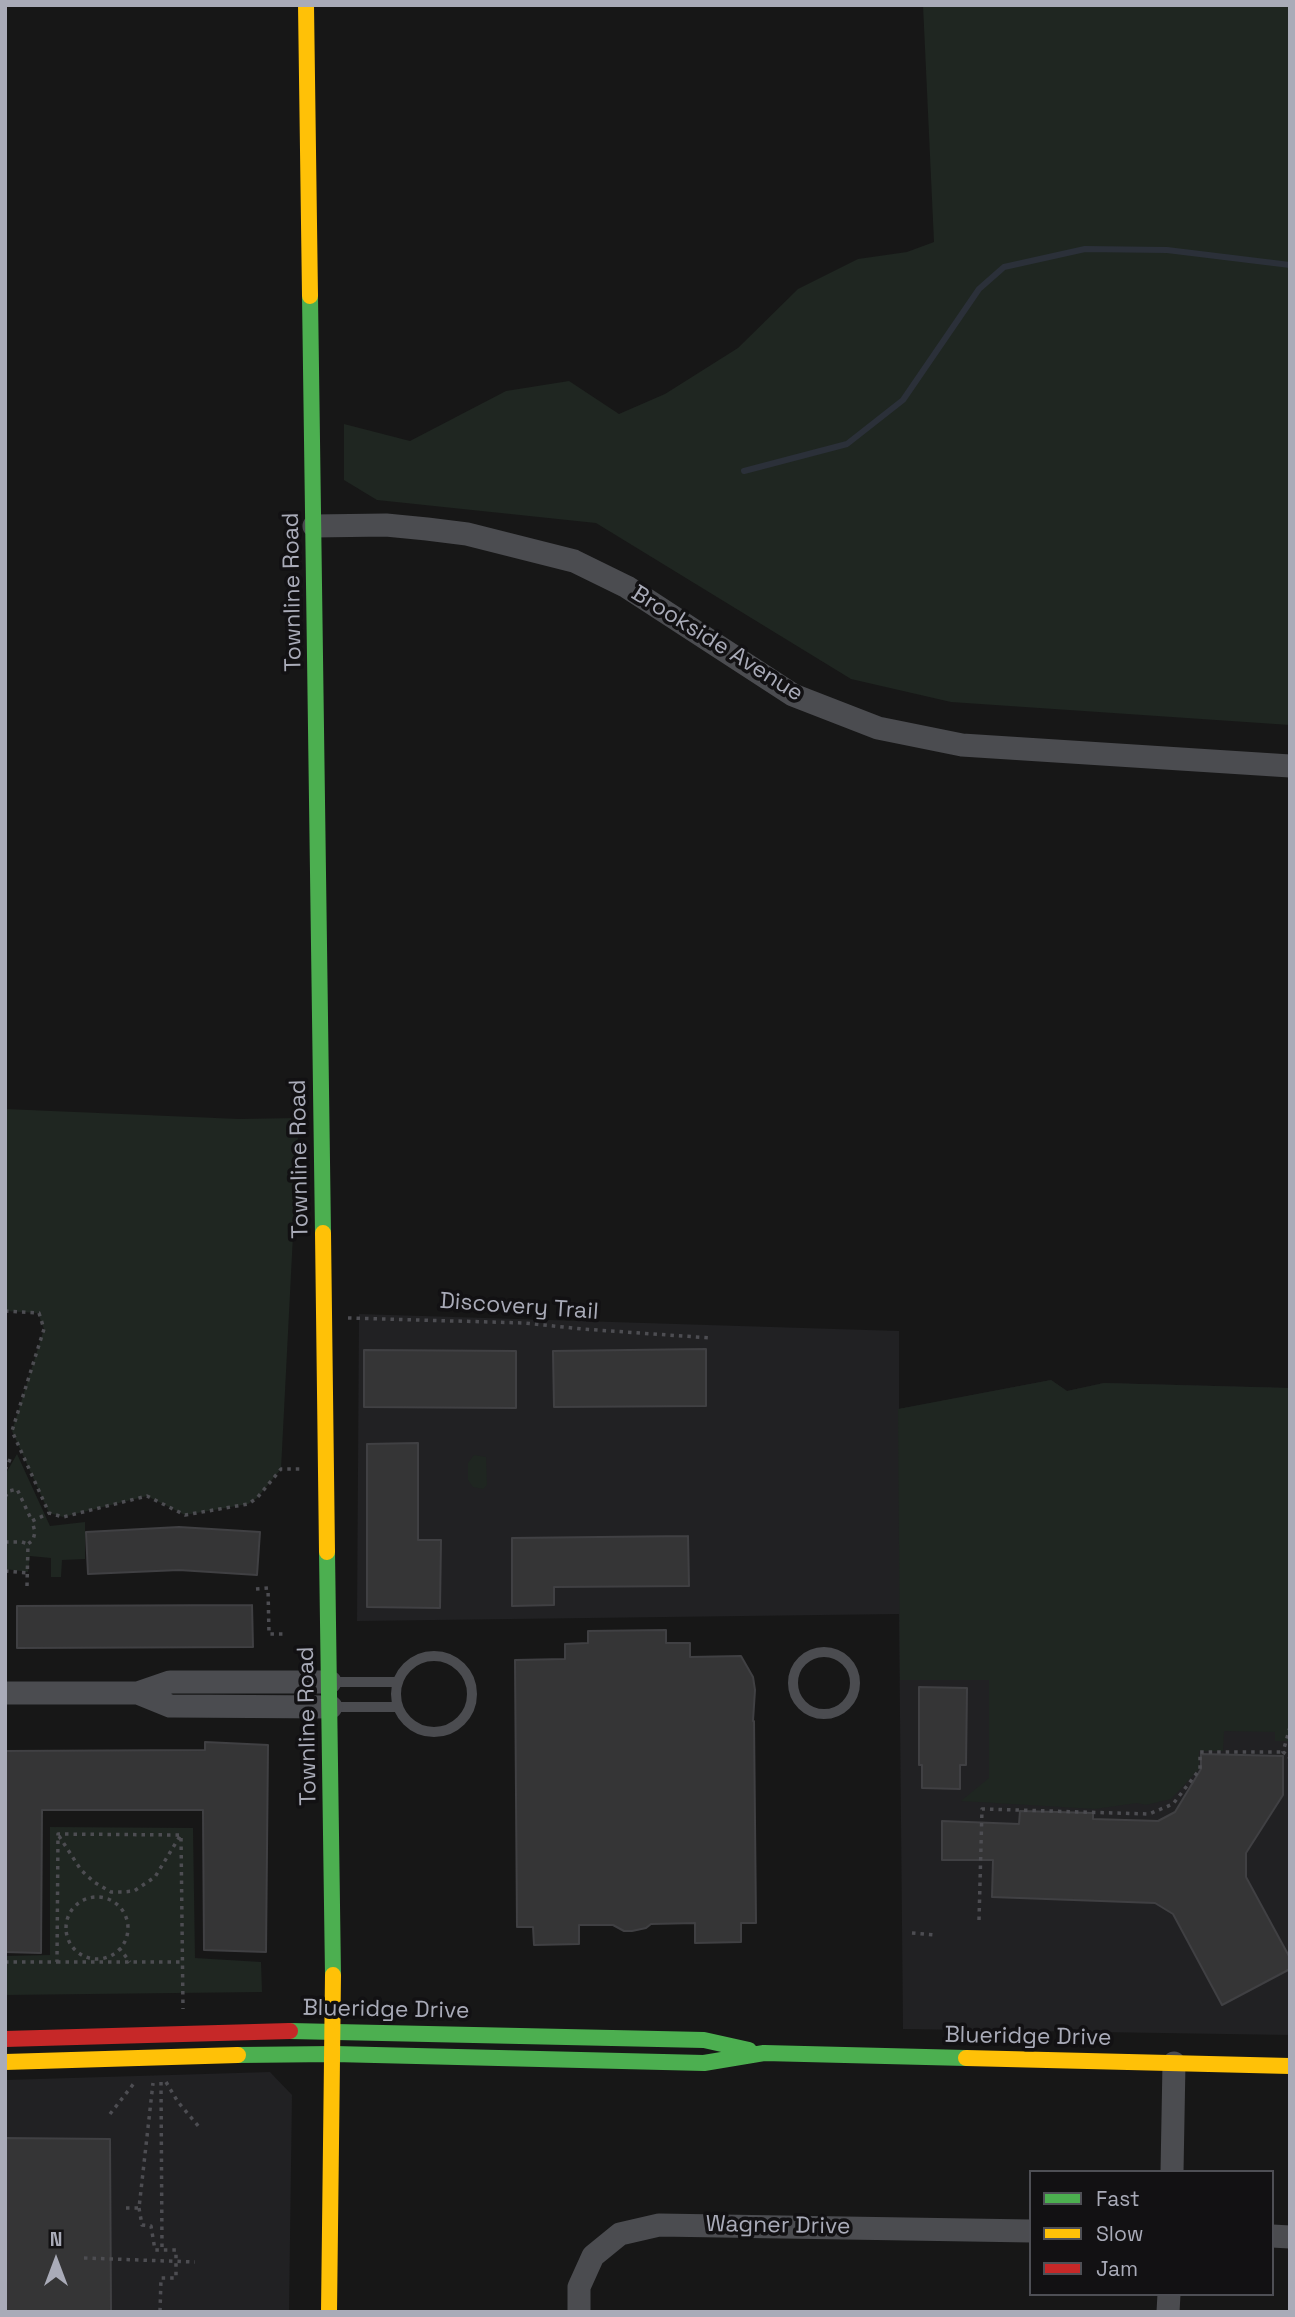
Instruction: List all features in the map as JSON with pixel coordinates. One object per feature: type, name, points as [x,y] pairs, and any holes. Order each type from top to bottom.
[{"type":"street","name":"Townline Road","points":[[306,5],[331,1707],[334,2054],[329,2312]]},
{"type":"street","name":"Brookside Avenue","points":[[314,526],[386,526],[440,530],[507,543],[574,561],[626,587],[793,695],[878,728],[962,745],[1290,766]]},
{"type":"street","points":[[5,1693],[138,1693],[170,1682],[330,1682]]},
{"type":"street","points":[[138,1693],[170,1706],[331,1707]]},
{"type":"street","name":"Blueridge Drive","points":[[5,2039],[334,2031],[704,2040],[764,2053],[1290,2066]]},
{"type":"street","name":"Blueridge Drive","points":[[5,2062],[161,2056],[334,2054],[704,2063],[764,2053]]},
{"type":"street","points":[[1172,2170],[1174,2063]]},
{"type":"street","name":"Wagner Drive","points":[[579,2312],[579,2287],[593,2256],[620,2234],[659,2225],[1029,2231]]},
{"type":"lane","points":[[831,1652],[848,1663],[853,1672],[854,1692],[850,1701],[834,1713],[813,1713],[797,1700],[792,1679],[802,1661],[811,1655],[831,1652]]},
{"type":"lane","points":[[438,1656],[450,1660],[461,1668],[472,1690],[471,1703],[466,1714],[448,1730],[424,1731],[412,1726],[398,1707],[398,1682],[413,1662],[425,1657],[438,1656]]},
{"type":"lane","points":[[330,1682],[398,1682]]},
{"type":"lane","points":[[331,1707],[398,1707]]},
{"type":"path","points":[[5,1311],[38,1313],[44,1329],[12,1431],[49,1513]]},
{"type":"path","name":"Discovery Trail","points":[[325,1317],[525,1323],[711,1338]]},
{"type":"path","points":[[5,1470],[12,1455]]},
{"type":"path","points":[[32,1521],[49,1513],[63,1517],[147,1496],[185,1515],[248,1504],[257,1498],[281,1469],[327,1469]]},
{"type":"path","points":[[5,1497],[9,1491],[17,1489],[35,1532],[33,1540],[28,1544]]},
{"type":"path","points":[[5,1542],[28,1544]]},
{"type":"path","points":[[27,1586],[28,1544]]},
{"type":"path","points":[[5,1571],[28,1573]]},
{"type":"path","points":[[256,1589],[268,1588],[269,1634],[287,1634]]},
{"type":"path","points":[[1283,1752],[1290,1727]]},
{"type":"path","points":[[979,1920],[982,1809],[1149,1814],[1172,1804],[1200,1769],[1200,1752],[1283,1752],[1290,1760]]},
{"type":"path","points":[[58,1834],[181,1835]]},
{"type":"path","points":[[58,1834],[86,1876],[111,1892],[134,1891],[155,1877],[181,1835]]},
{"type":"path","points":[[58,1834],[58,1962]]},
{"type":"path","points":[[181,1835],[183,2014]]},
{"type":"path","points":[[106,1899],[111,1892]]},
{"type":"path","points":[[92,1897],[106,1899],[120,1908],[125,1916],[127,1936],[119,1948],[106,1957],[86,1957],[77,1952],[70,1944],[66,1925],[68,1915],[83,1900],[92,1897]]},
{"type":"path","points":[[912,1933],[934,1934]]},
{"type":"path","points":[[119,1948],[130,1962]]},
{"type":"path","points":[[79,1962],[86,1957]]},
{"type":"path","points":[[5,1962],[183,1962]]},
{"type":"path","points":[[161,2056],[162,2250]]},
{"type":"path","points":[[160,2312],[161,2278],[176,2278],[176,2250],[155,2250],[151,2226],[142,2225],[139,2208],[154,2073],[161,2074]]},
{"type":"path","points":[[110,2114],[142,2074]]},
{"type":"path","points":[[161,2074],[178,2102],[200,2128]]},
{"type":"path","points":[[126,2208],[139,2208]]},
{"type":"path","points":[[84,2258],[195,2262]]},
{"type":"shaded area","points":[[923,5],[1290,5],[1290,725],[951,702],[851,679],[596,523],[377,500],[344,480],[344,424],[410,441],[506,391],[569,381],[619,414],[665,394],[738,348],[798,289],[858,259],[907,252],[934,242]]},
{"type":"shaded area","points":[[5,1109],[239,1119],[299,1118],[281,1469],[257,1498],[248,1504],[185,1515],[147,1496],[63,1517],[49,1513],[12,1431],[44,1329],[38,1313],[5,1311]]},
{"type":"shaded area","points":[[359,1314],[899,1331],[899,1409],[1051,1380],[1067,1391],[1104,1383],[1290,1388],[1290,2035],[903,2029],[899,1614],[357,1621]]},
{"type":"shaded area","points":[[1051,1380],[1067,1391],[1104,1383],[1290,1388],[1290,1741],[1275,1741],[1275,1732],[1224,1731],[1223,1751],[1199,1751],[1199,1769],[1171,1799],[1146,1805],[1137,1803],[1095,1809],[961,1801],[989,1778],[989,1680],[900,1680],[898,1409]]},
{"type":"shaded area","points":[[17,1454],[50,1526],[85,1522],[85,1559],[62,1560],[61,1577],[51,1577],[51,1558],[30,1556],[28,1572],[5,1569],[5,1475]]},
{"type":"shaded area","points":[[474,1455],[486,1457],[487,1485],[483,1489],[473,1487],[468,1480],[468,1463]]},
{"type":"shaded area","points":[[50,1827],[193,1828],[195,1958],[261,1962],[262,1992],[5,1995],[5,1956],[50,1955]]},
{"type":"shaded area","points":[[270,2072],[292,2095],[289,2312],[5,2312],[5,2080]]},
{"type":"building","points":[[706,1349],[706,1406],[554,1407],[553,1351]]},
{"type":"building","points":[[364,1350],[516,1351],[516,1408],[364,1407]]},
{"type":"building","points":[[418,1443],[418,1540],[441,1540],[440,1608],[367,1607],[367,1444]]},
{"type":"building","points":[[179,1527],[260,1532],[257,1575],[179,1570],[88,1574],[86,1532]]},
{"type":"building","points":[[688,1536],[689,1586],[554,1587],[554,1605],[512,1606],[512,1538]]},
{"type":"building","points":[[252,1605],[253,1647],[17,1648],[17,1606]]},
{"type":"building","points":[[666,1630],[666,1643],[690,1643],[690,1657],[741,1656],[753,1677],[756,1923],[741,1923],[741,1942],[695,1943],[695,1923],[651,1924],[632,1931],[624,1931],[613,1925],[579,1925],[579,1944],[534,1945],[533,1927],[517,1927],[515,1660],[565,1659],[565,1644],[588,1643],[588,1631]]},
{"type":"building","points":[[919,1687],[967,1688],[966,1765],[960,1765],[960,1789],[922,1788],[922,1765],[919,1765]]},
{"type":"building","points":[[205,1742],[268,1745],[266,1952],[204,1950],[203,1810],[42,1810],[41,1953],[5,1952],[5,1751],[205,1750]]},
{"type":"building","points":[[1201,1754],[1283,1756],[1283,1795],[1246,1853],[1246,1877],[1290,1958],[1290,1969],[1222,2005],[1173,1914],[1155,1903],[992,1897],[993,1860],[942,1860],[942,1821],[1019,1824],[1020,1811],[1093,1813],[1093,1819],[1158,1821],[1175,1812],[1201,1769]]},
{"type":"building","points":[[5,2138],[110,2139],[111,2312],[5,2312]]},
{"type":"waterway","points":[[744,471],[847,444],[903,400],[979,289],[1004,267],[1085,249],[1167,250],[1290,265]]},
{"type":"traffic: fast","points":[[310,296],[323,1233]]},
{"type":"traffic: fast","points":[[327,1552],[333,1975]]},
{"type":"traffic: fast","points":[[290,2031],[704,2040],[749,2050]]},
{"type":"traffic: fast","points":[[238,2055],[334,2054],[704,2063],[764,2053],[966,2058]]},
{"type":"traffic: slow","points":[[306,5],[310,296]]},
{"type":"traffic: slow","points":[[323,1233],[327,1552]]},
{"type":"traffic: slow","points":[[329,2312],[333,1975]]},
{"type":"traffic: slow","points":[[5,2062],[238,2055]]},
{"type":"traffic: slow","points":[[966,2058],[1290,2066]]},
{"type":"traffic: jam","points":[[5,2039],[290,2031]]}]
